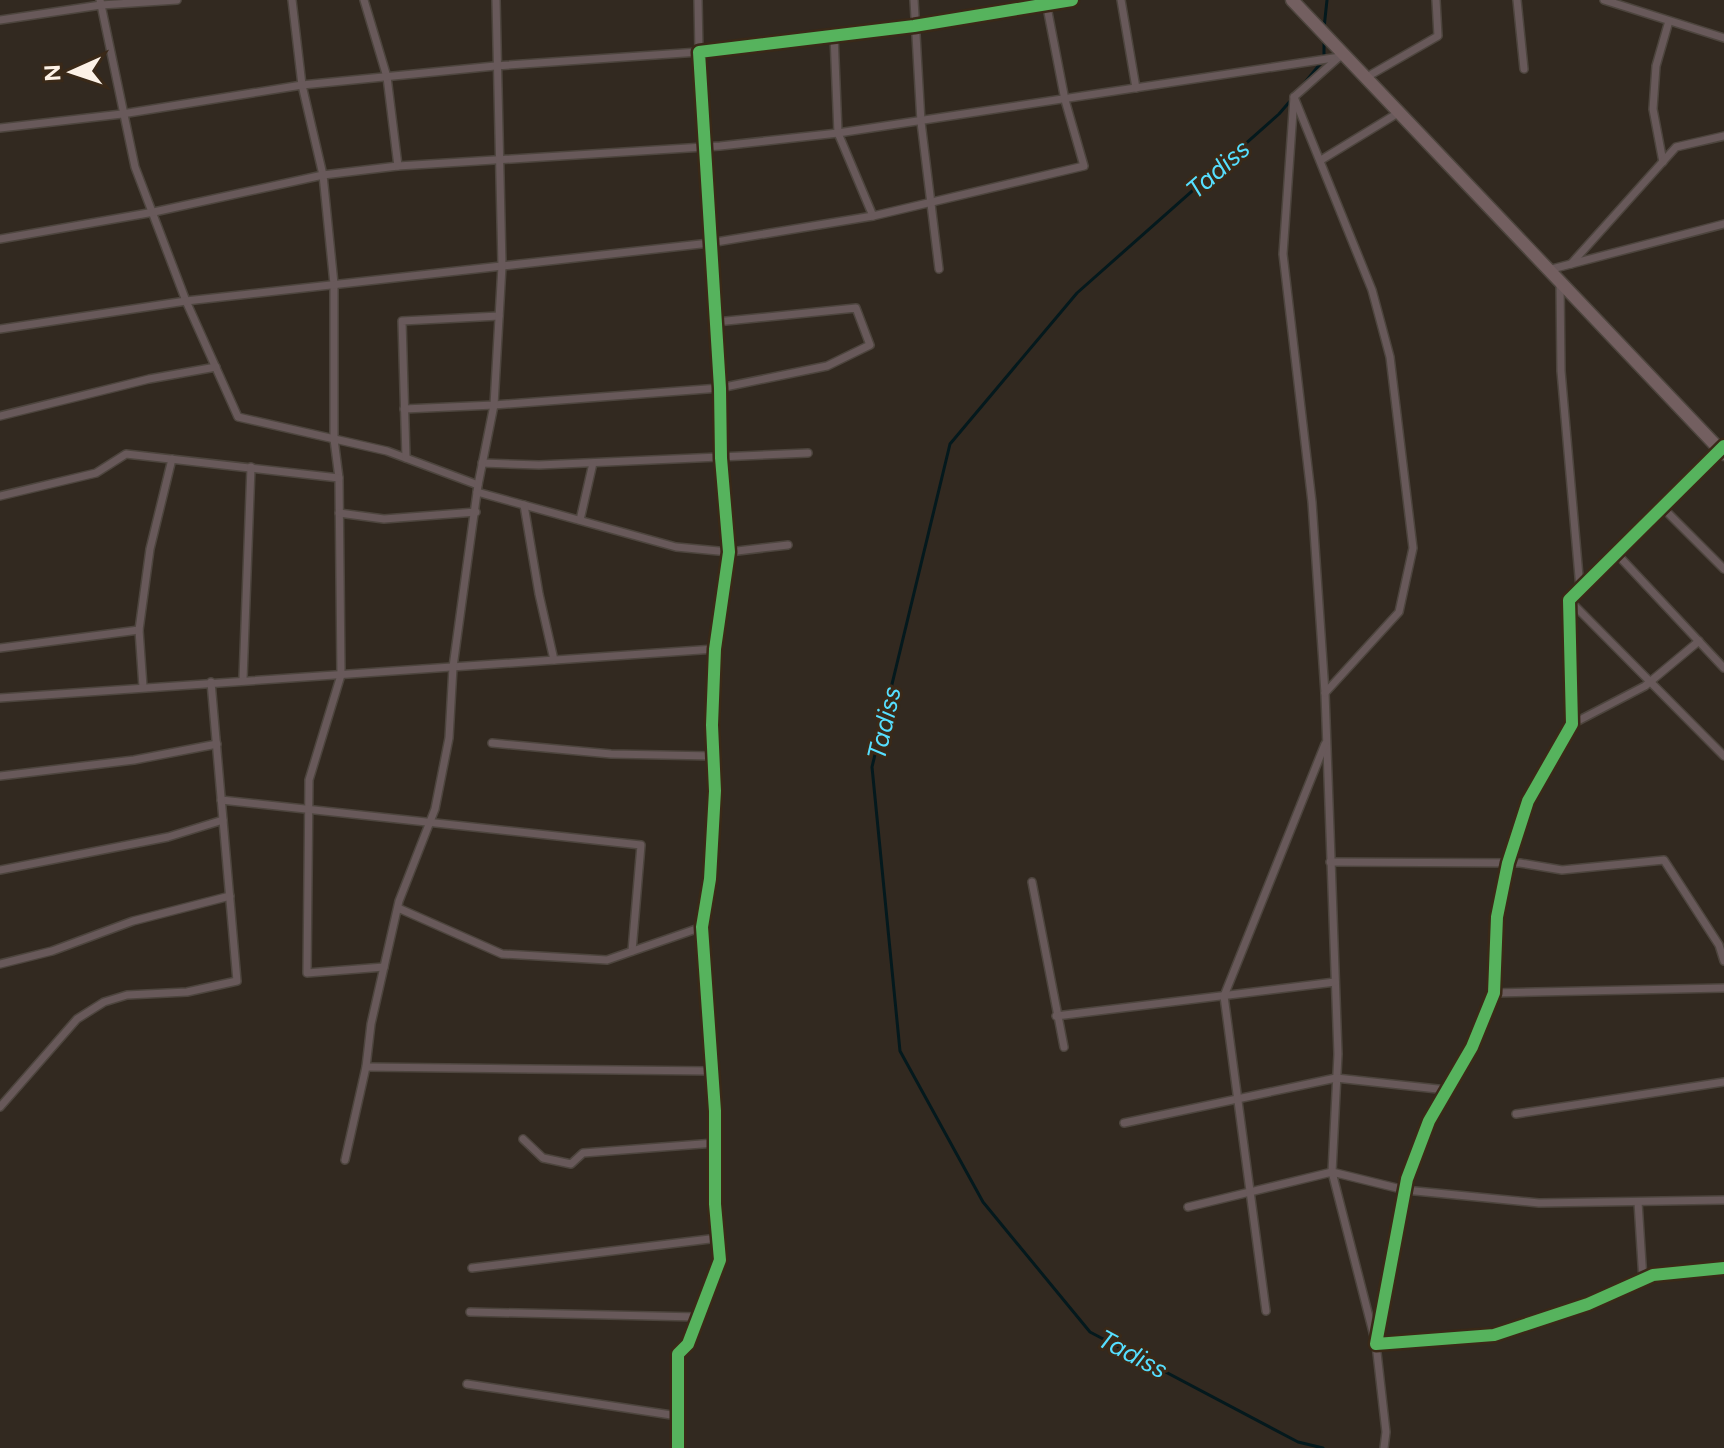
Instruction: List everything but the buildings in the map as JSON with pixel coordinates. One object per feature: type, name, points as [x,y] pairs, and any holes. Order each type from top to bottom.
[{"type":"main road","points":[[1292,0],[1341,56],[1723,450]]},
{"type":"street","points":[[0,20],[100,3],[177,0]]},
{"type":"street","points":[[292,0],[302,85],[323,175],[334,284],[334,439],[339,478],[341,675],[309,780],[307,973],[384,967]]},
{"type":"street","points":[[364,0],[387,77],[398,166]]},
{"type":"street","points":[[345,1160],[366,1067],[371,1024],[398,908],[435,809],[449,738],[453,667],[478,489],[494,405],[502,266],[495,66],[496,0]]},
{"type":"street","points":[[678,1448],[678,1354],[688,1344],[720,1260],[702,927],[710,879],[715,791],[712,725],[715,649],[729,552],[721,458],[720,388],[698,0]]},
{"type":"street","points":[[914,0],[921,122],[939,269]]},
{"type":"street","points":[[0,128],[122,114],[302,85],[495,66],[699,52],[914,26],[1072,0]]},
{"type":"street","points":[[1121,0],[1136,88]]},
{"type":"street","points":[[1365,78],[1438,36],[1436,0]]},
{"type":"street","points":[[1517,0],[1524,69]]},
{"type":"street","points":[[1604,0],[1724,38]]},
{"type":"street","points":[[1634,0],[1641,12]]},
{"type":"street","points":[[0,329],[186,301],[710,243],[873,216],[1084,166],[1065,100],[1046,2]]},
{"type":"street","points":[[100,3],[135,167],[186,301],[238,417],[387,451],[524,505],[676,547],[729,552],[788,545]]},
{"type":"street","points":[[1663,162],[1653,109],[1656,66],[1669,21]]},
{"type":"street","points":[[834,35],[838,133],[873,216]]},
{"type":"street","points":[[0,239],[154,212],[323,175],[498,158],[720,146],[838,133],[1341,56]]},
{"type":"street","points":[[1341,56],[1294,97],[1283,254],[1312,502],[1325,693],[1335,982],[1336,1078],[1332,1172],[1376,1344],[1386,1432],[1384,1448]]},
{"type":"street","points":[[1294,97],[1372,290],[1390,357],[1413,548],[1399,612],[1325,693]]},
{"type":"street","points":[[1321,160],[1398,113]]},
{"type":"street","points":[[1571,264],[1676,147],[1724,136]]},
{"type":"street","points":[[1548,270],[1724,224]]},
{"type":"street","points":[[1560,282],[1561,371],[1580,588]]},
{"type":"street","points":[[404,409],[720,388],[827,366],[870,345],[856,308],[716,322]]},
{"type":"street","points":[[406,458],[402,321],[499,316]]},
{"type":"street","points":[[0,416],[149,379],[216,367]]},
{"type":"street","points":[[1376,1344],[1405,1190],[1429,1121],[1472,1047],[1494,993],[1497,917],[1508,863],[1528,801],[1572,724],[1569,600],[1723,450]]},
{"type":"street","points":[[482,463],[593,463],[808,453]]},
{"type":"street","points":[[0,496],[96,473],[126,454],[339,478]]},
{"type":"street","points":[[143,687],[139,630],[150,549],[172,459]]},
{"type":"street","points":[[580,520],[593,463]]},
{"type":"street","points":[[243,679],[251,467]]},
{"type":"street","points":[[524,505],[554,660]]},
{"type":"street","points":[[1662,507],[1724,569]]},
{"type":"street","points":[[339,513],[384,519],[476,512]]},
{"type":"street","points":[[1616,553],[1724,668]]},
{"type":"street","points":[[1569,600],[1724,756]]},
{"type":"street","points":[[0,648],[139,630]]},
{"type":"street","points":[[1572,724],[1650,682],[1699,641]]},
{"type":"street","points":[[0,698],[715,649]]},
{"type":"street","points":[[0,1107],[77,1019],[104,1002],[127,995],[187,992],[237,981],[211,682]]},
{"type":"street","points":[[1266,1311],[1224,996],[1326,739]]},
{"type":"street","points":[[492,743],[611,754],[713,756]]},
{"type":"street","points":[[0,776],[134,760],[217,744]]},
{"type":"street","points":[[221,800],[641,845],[632,951]]},
{"type":"street","points":[[0,870],[168,837],[223,820]]},
{"type":"street","points":[[1330,862],[1508,863],[1562,870],[1664,860],[1719,945],[1724,961]]},
{"type":"street","points":[[1032,882],[1064,1047]]},
{"type":"street","points":[[0,964],[52,951],[133,921],[230,896]]},
{"type":"street","points":[[398,908],[502,954],[607,960],[702,927]]},
{"type":"street","points":[[1056,1016],[1335,982]]},
{"type":"street","points":[[1494,993],[1724,988]]},
{"type":"street","points":[[366,1067],[711,1071]]},
{"type":"street","points":[[1124,1123],[1336,1078],[1447,1090]]},
{"type":"street","points":[[1516,1114],[1724,1082]]},
{"type":"street","points":[[523,1139],[543,1158],[571,1164],[583,1153],[715,1143]]},
{"type":"street","points":[[1188,1207],[1332,1172],[1405,1190],[1539,1203],[1724,1200]]},
{"type":"street","points":[[1638,1202],[1643,1280]]},
{"type":"street","points":[[472,1268],[718,1238]]},
{"type":"street","points":[[1376,1344],[1494,1335],[1588,1304],[1653,1275],[1724,1268]]},
{"type":"street","points":[[470,1312],[698,1317]]},
{"type":"street","points":[[467,1384],[678,1416]]},
{"type":"waterway","name":"Tadiss","points":[[1324,28],[1327,0]]},
{"type":"waterway","name":"Tadiss","points":[[1303,85],[1324,59],[1324,40]]},
{"type":"waterway","name":"Tadiss","points":[[1291,100],[1077,293],[950,444],[872,767],[900,1051],[983,1202],[1090,1332],[1298,1442],[1323,1448]]},
{"type":"cycle path","points":[[678,1448],[678,1354],[688,1344],[720,1260],[715,1204],[715,1111],[702,927],[710,879],[715,791],[712,725],[715,649],[729,552],[699,52],[914,26],[1072,0]]},
{"type":"cycle path","points":[[1724,446],[1569,600],[1572,724],[1528,801],[1508,863],[1497,917],[1494,993],[1472,1047],[1429,1121],[1407,1179],[1376,1344],[1494,1335],[1588,1304],[1653,1275],[1724,1268]]}]
